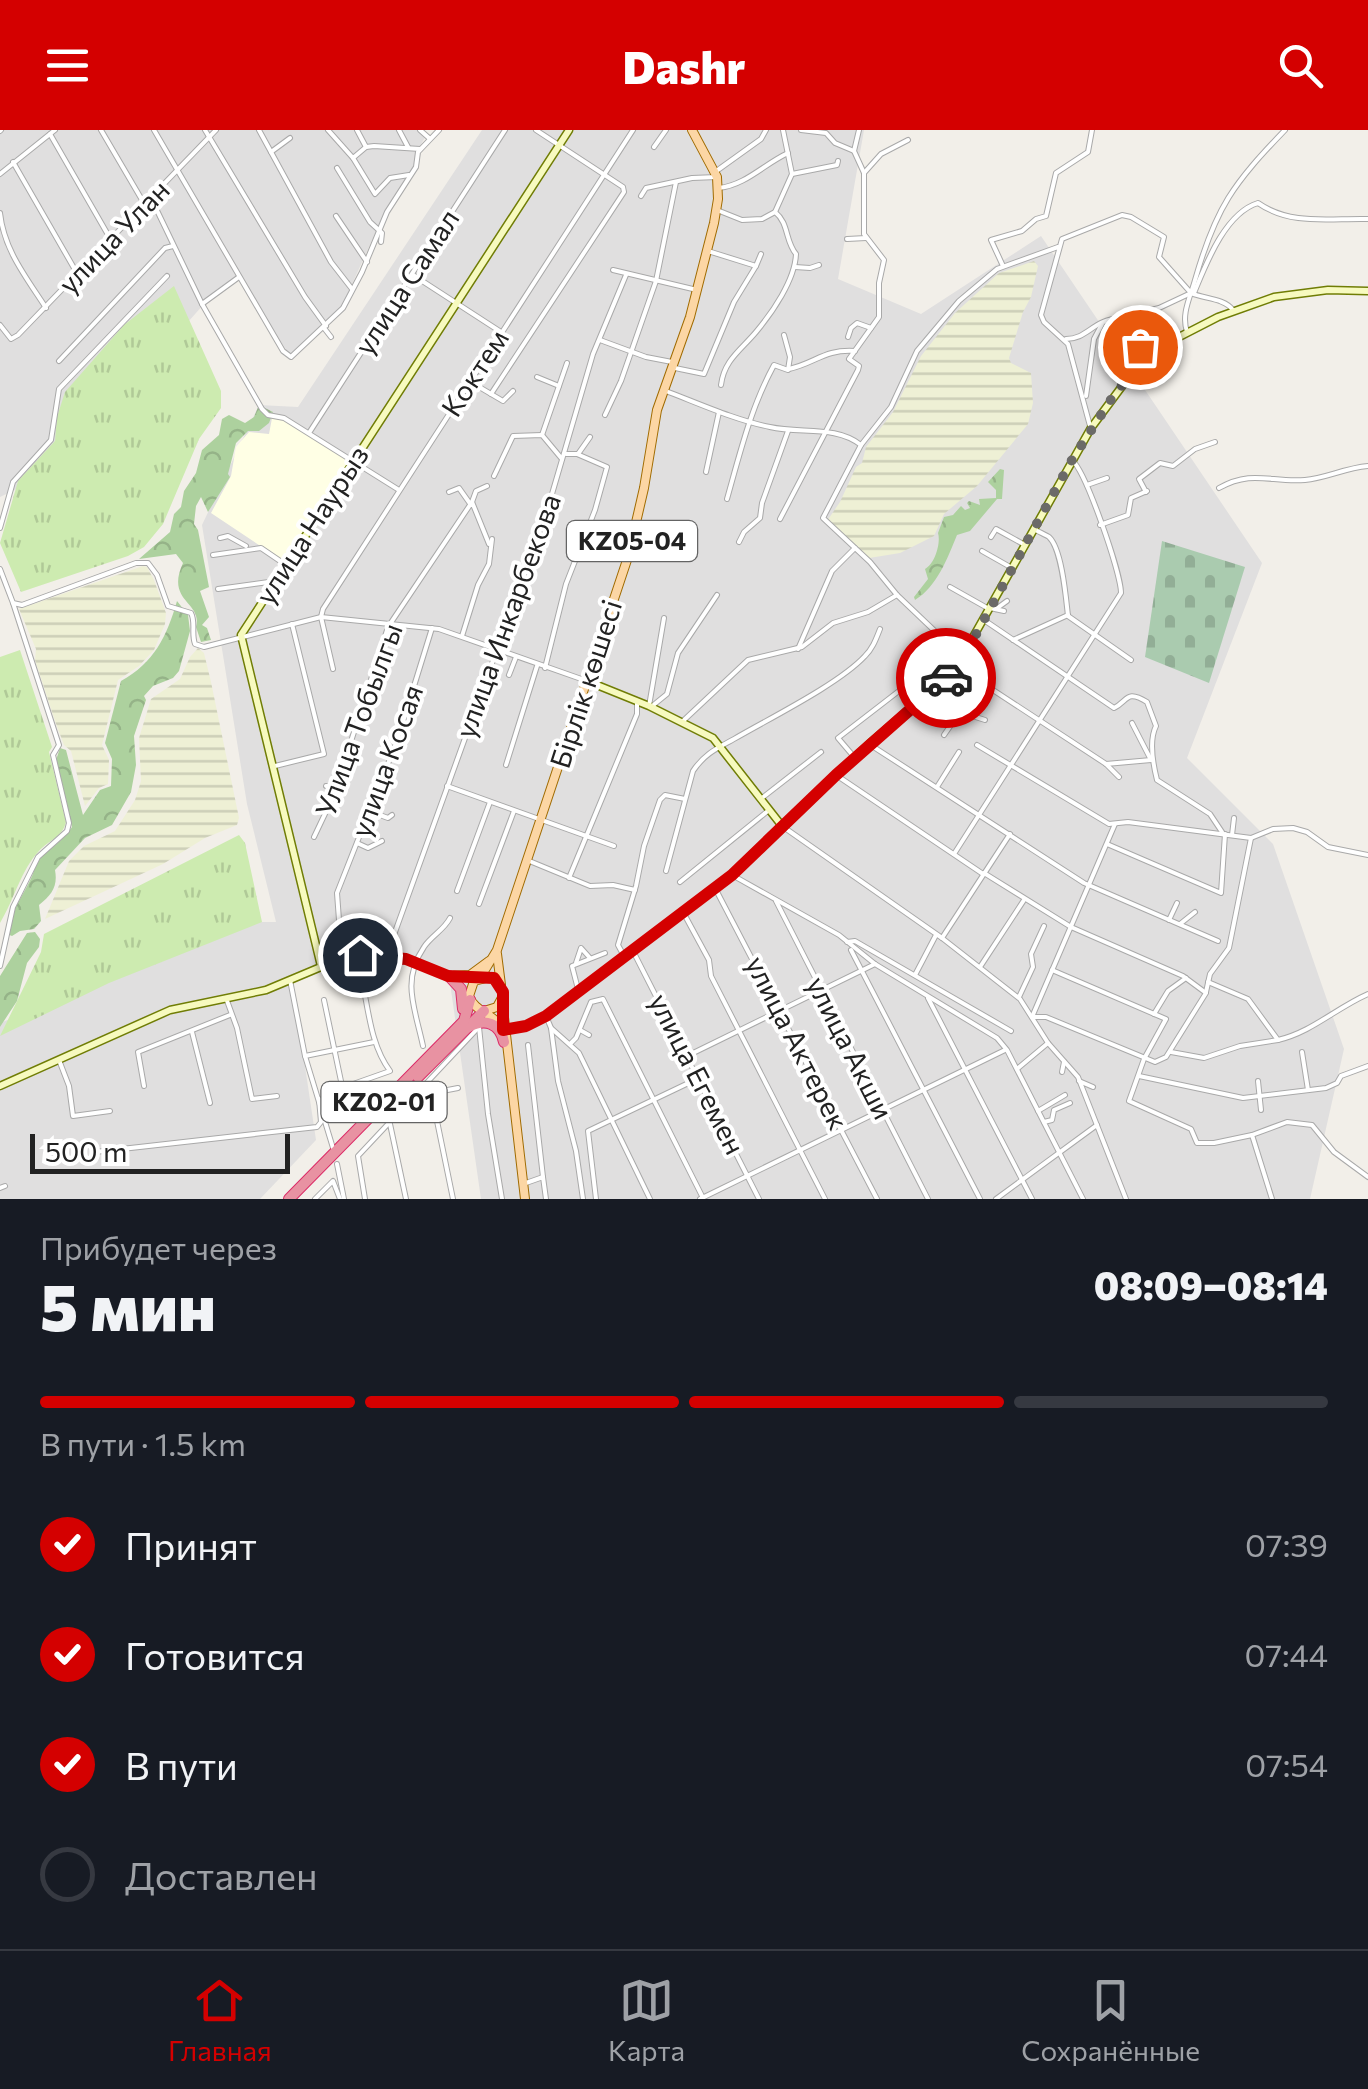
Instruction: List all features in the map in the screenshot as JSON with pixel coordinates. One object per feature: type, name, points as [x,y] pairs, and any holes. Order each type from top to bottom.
[{"type":"highway","points":[[448,976],[459,986],[464,999],[458,1031]]},
{"type":"highway","name":"KZ02-01","points":[[298,1199],[458,1031],[466,1018],[469,998]]},
{"type":"highway","name":"KZ02-01","points":[[289,1199],[458,1031],[484,1011]]},
{"type":"highway","points":[[458,1031],[476,1023],[489,1023],[503,1031]]},
{"type":"main road","name":"Бірлік көшесі","points":[[497,950],[636,528],[662,389],[697,290],[719,188],[716,174],[692,130]]},
{"type":"main road","points":[[448,976],[476,972],[497,950]]},
{"type":"main road","name":"KZ05-04","points":[[469,998],[472,984],[497,950]]},
{"type":"main road","name":"KZ05-04","points":[[497,950],[503,1031],[525,1199]]},
{"type":"main road","points":[[480,978],[494,978],[502,987]]},
{"type":"main road","points":[[469,998],[503,1031]]},
{"type":"main road","points":[[484,1011],[497,1007],[502,1000]]},
{"type":"street","points":[[101,130],[145,204]]},
{"type":"street","points":[[154,130],[292,366]]},
{"type":"street","points":[[205,130],[330,337]]},
{"type":"street","name":"улица Улан","points":[[0,326],[14,339],[216,130]]},
{"type":"street","points":[[259,130],[331,262],[352,289]]},
{"type":"street","points":[[328,130],[353,158],[375,194],[390,178],[412,176]]},
{"type":"street","points":[[357,130],[366,147]]},
{"type":"street","points":[[399,130],[408,147]]},
{"type":"street","points":[[420,130],[429,138]]},
{"type":"street","points":[[284,352],[296,356],[342,308],[412,176],[420,149],[439,130]]},
{"type":"street","name":"улица Самал","points":[[309,434],[505,130]]},
{"type":"street","points":[[490,394],[624,192],[623,187],[536,130]]},
{"type":"street","name":"улица Наурыз","points":[[241,638],[569,130]]},
{"type":"street","name":"Коктем","points":[[321,617],[326,603],[633,130]]},
{"type":"street","points":[[654,147],[666,130]]},
{"type":"street","points":[[641,196],[646,188],[716,174],[762,139],[766,130]]},
{"type":"street","points":[[716,210],[742,220],[762,219],[775,212],[792,174],[783,130]]},
{"type":"street","points":[[801,130],[826,132],[835,143],[854,151]]},
{"type":"street","points":[[780,518],[858,370],[859,366],[850,359],[879,318],[879,283],[884,260],[866,238],[864,173],[854,151],[859,130]]},
{"type":"street","points":[[1002,266],[990,240],[1022,231],[1046,216],[1056,173],[1088,152],[1092,130]]},
{"type":"street","points":[[1187,332],[1184,320],[1212,224],[1242,176],[1285,130]]},
{"type":"street","points":[[0,174],[52,132],[111,240]]},
{"type":"street","points":[[271,152],[290,138]]},
{"type":"street","points":[[864,173],[883,153],[908,140]]},
{"type":"street","points":[[353,158],[366,147],[420,149]]},
{"type":"street","points":[[719,188],[739,184],[788,152]]},
{"type":"street","points":[[792,174],[827,169],[838,161]]},
{"type":"street","points":[[13,162],[78,276]]},
{"type":"street","points":[[337,168],[370,222],[380,230],[381,242]]},
{"type":"street","points":[[605,415],[656,281],[676,182]]},
{"type":"street","points":[[151,198],[202,304],[262,408],[399,490]]},
{"type":"street","points":[[1233,310],[1228,303],[1200,298],[1193,293],[1159,258],[1164,237],[1131,216],[1114,216],[1067,235],[1058,247],[1041,315],[1056,334],[1066,339],[1078,338],[1092,325],[1159,308],[1193,293],[1223,235],[1251,205],[1258,203],[1274,214],[1307,221],[1368,220]]},
{"type":"street","points":[[721,384],[732,356],[766,319],[794,267],[796,254],[790,247],[784,219],[775,212]]},
{"type":"street","points":[[0,213],[3,237],[46,308]]},
{"type":"street","points":[[336,216],[367,262]]},
{"type":"street","points":[[380,230],[388,228]]},
{"type":"street","points":[[847,239],[866,238]]},
{"type":"street","points":[[59,361],[162,252],[174,246]]},
{"type":"street","points":[[962,658],[824,518],[861,445],[891,407],[921,346],[963,297],[1002,266],[1058,247]]},
{"type":"street","points":[[706,251],[756,266]]},
{"type":"street","points":[[599,340],[704,374],[734,302],[761,254]]},
{"type":"street","points":[[794,267],[819,265]]},
{"type":"street","points":[[613,270],[697,290]]},
{"type":"street","points":[[412,274],[502,332]]},
{"type":"street","name":"улица Инкарбекова","points":[[386,956],[564,457],[599,340],[626,275]]},
{"type":"street","points":[[0,528],[13,482],[51,440],[59,389],[167,276]]},
{"type":"street","points":[[202,304],[239,278]]},
{"type":"street","points":[[1144,350],[1233,310],[1297,293],[1368,291]]},
{"type":"street","points":[[364,1199],[358,1156],[479,1027],[489,1025],[503,1031],[526,1026],[578,993],[732,875],[854,758],[958,667],[1072,460],[1144,350],[1149,338],[1120,318]]},
{"type":"street","points":[[1084,401],[1095,335],[1106,320]]},
{"type":"street","points":[[848,337],[858,323],[871,328]]},
{"type":"street","points":[[784,335],[790,358],[788,370]]},
{"type":"street","points":[[1066,339],[1091,428]]},
{"type":"street","points":[[727,499],[750,421],[774,365],[784,372],[823,353],[855,351]]},
{"type":"street","points":[[542,435],[567,364]]},
{"type":"street","points":[[537,377],[559,386]]},
{"type":"street","points":[[470,382],[503,402],[513,391]]},
{"type":"street","points":[[662,389],[750,421],[846,435],[861,445]]},
{"type":"street","points":[[706,472],[719,412]]},
{"type":"street","points":[[739,542],[760,518],[788,429]]},
{"type":"street","points":[[494,476],[513,436],[542,435],[564,457],[578,454],[610,468],[566,584],[545,668]]},
{"type":"street","points":[[578,454],[590,436]]},
{"type":"street","points":[[1100,524],[1128,516],[1132,498],[1147,491],[1140,484],[1141,475],[1160,463],[1173,466],[1195,449],[1215,442]]},
{"type":"street","points":[[954,854],[1122,589],[1088,485],[1072,460]]},
{"type":"street","points":[[1219,488],[1247,477],[1304,480],[1368,466]]},
{"type":"street","points":[[1088,485],[1107,478]]},
{"type":"street","name":"Улица Тобылгы","points":[[314,837],[336,788],[390,624],[476,492],[487,486]]},
{"type":"street","points":[[449,492],[458,488],[471,504],[490,549]]},
{"type":"street","points":[[991,537],[996,528],[1026,545]]},
{"type":"street","points":[[1034,529],[1054,544],[1065,584],[1068,615]]},
{"type":"street","points":[[220,538],[228,536],[250,548]]},
{"type":"street","points":[[462,636],[488,564],[492,539]]},
{"type":"street","points":[[213,556],[261,548],[286,566]]},
{"type":"street","points":[[798,649],[832,572],[855,548]]},
{"type":"street","points":[[982,551],[1012,568]]},
{"type":"street","points":[[13,603],[22,606],[136,562],[148,563],[157,575],[168,606],[194,618],[195,644],[204,647],[321,617],[432,628],[650,706],[713,738],[782,826],[939,936],[1018,997],[1079,1081],[1126,1199]]},
{"type":"street","points":[[0,569],[59,745],[53,755],[69,823],[66,832],[38,858],[13,907],[0,966]]},
{"type":"street","points":[[218,589],[276,581]]},
{"type":"street","points":[[950,587],[992,609],[1004,610]]},
{"type":"street","points":[[650,706],[667,694],[678,653],[717,595]]},
{"type":"street","points":[[681,722],[748,660],[798,649],[834,624],[868,612],[897,595]]},
{"type":"street","points":[[992,609],[1007,600]]},
{"type":"street","points":[[1104,606],[1111,609]]},
{"type":"street","points":[[1068,615],[1132,660]]},
{"type":"street","points":[[1013,640],[1068,615]]},
{"type":"street","points":[[321,617],[333,669]]},
{"type":"street","points":[[395,617],[404,626]]},
{"type":"street","points":[[650,706],[664,618]]},
{"type":"street","points":[[984,620],[1117,709],[1126,697],[1148,702],[1156,726],[1152,732],[1152,760],[1157,780],[1210,814],[1227,834]]},
{"type":"street","points":[[272,767],[324,754],[292,624]]},
{"type":"street","name":"улица Косая","points":[[347,956],[338,920],[337,893],[405,720],[432,628]]},
{"type":"street","points":[[666,871],[693,771],[719,745],[800,700],[864,658],[880,629]]},
{"type":"street","points":[[241,638],[320,966]]},
{"type":"street","points":[[854,758],[838,738],[952,650]]},
{"type":"street","points":[[509,675],[516,657]]},
{"type":"street","points":[[506,765],[537,666]]},
{"type":"street","points":[[958,667],[1106,764],[1119,777]]},
{"type":"street","points":[[944,735],[974,690],[976,679]]},
{"type":"street","points":[[931,692],[960,712],[985,720]]},
{"type":"street","points":[[569,878],[637,714],[637,703]]},
{"type":"street","points":[[1132,723],[1152,760]]},
{"type":"street","points":[[870,744],[1089,886],[1218,941]]},
{"type":"street","points":[[977,744],[1102,820],[1251,838],[1273,829],[1293,828],[1308,832],[1328,847],[1368,855]]},
{"type":"street","points":[[761,799],[822,752]]},
{"type":"street","points":[[937,787],[959,752]]},
{"type":"street","points":[[1106,764],[1152,760]]},
{"type":"street","points":[[836,775],[1071,928],[1186,978],[1206,994]]},
{"type":"street","points":[[326,786],[336,788]]},
{"type":"street","points":[[447,786],[614,846]]},
{"type":"street","points":[[624,956],[618,945],[636,890],[644,846],[662,796],[686,799]]},
{"type":"street","points":[[456,891],[490,802]]},
{"type":"street","points":[[680,882],[769,810]]},
{"type":"street","points":[[479,904],[514,811]]},
{"type":"street","points":[[368,824],[369,812],[388,818],[392,815]]},
{"type":"street","points":[[1106,844],[1222,893],[1227,834],[1234,818]]},
{"type":"street","points":[[1032,1017],[1115,823]]},
{"type":"street","points":[[915,975],[1010,834]]},
{"type":"street","points":[[1032,1017],[1046,1016],[1144,1059],[1159,1061],[1169,1052],[1206,994],[1207,981],[1229,948],[1251,838]]},
{"type":"street","points":[[357,843],[368,848],[382,841]]},
{"type":"street","points":[[528,860],[590,886],[636,890]]},
{"type":"street","points":[[732,875],[998,1038],[1083,1199]]},
{"type":"street","name":"улица Актерек","points":[[716,888],[877,1199]]},
{"type":"street","name":"улица Акши","points":[[773,897],[928,1199]]},
{"type":"street","points":[[980,967],[1024,899]]},
{"type":"street","points":[[1169,920],[1177,903]]},
{"type":"street","points":[[683,912],[738,1031],[826,1199]]},
{"type":"street","points":[[1180,924],[1195,912]]},
{"type":"street","points":[[423,1046],[410,980],[428,940],[450,918]]},
{"type":"street","points":[[1018,997],[1033,967],[1031,954],[1044,926]]},
{"type":"street","points":[[848,944],[855,941],[1011,1031]]},
{"type":"street","points":[[848,944],[980,1199]]},
{"type":"street","points":[[578,993],[571,968],[581,948],[590,958]]},
{"type":"street","name":"улица Егемен","points":[[633,950],[647,970],[759,1199]]},
{"type":"street","points":[[576,962],[604,954]]},
{"type":"street","points":[[0,1086],[170,1010],[266,990],[347,956],[386,956],[415,962],[462,983],[469,998]]},
{"type":"street","points":[[688,1056],[875,964]]},
{"type":"street","points":[[1052,970],[1166,1022],[1144,1059],[1130,1102],[1191,1129],[1197,1142],[1214,1143],[1252,1135],[1287,1122],[1309,1124],[1320,1131],[1337,1155],[1368,1177]]},
{"type":"street","points":[[448,976],[480,978]]},
{"type":"street","points":[[1154,1014],[1168,991],[1186,978]]},
{"type":"street","points":[[290,980],[305,1056],[333,1148]]},
{"type":"street","points":[[1192,982],[1207,981],[1248,999],[1278,1040]]},
{"type":"street","points":[[342,1088],[390,1072],[380,1059],[363,985]]},
{"type":"street","points":[[926,994],[1032,1199]]},
{"type":"street","points":[[1169,1052],[1204,1058],[1240,1046],[1278,1040],[1318,1024],[1341,1006],[1368,994]]},
{"type":"street","points":[[226,998],[237,1028],[252,1099],[277,1096]]},
{"type":"street","points":[[571,1043],[591,1002],[603,999],[702,1199],[1007,1050]]},
{"type":"street","points":[[324,1000],[346,1112],[341,1119]]},
{"type":"street","points":[[144,1086],[138,1052],[230,1015]]},
{"type":"street","points":[[546,1016],[583,1199]]},
{"type":"street","points":[[479,1027],[502,1199]]},
{"type":"street","points":[[551,1028],[580,1052],[650,1199]]},
{"type":"street","points":[[580,1030],[590,1035]]},
{"type":"street","points":[[192,1032],[210,1103]]},
{"type":"street","points":[[305,1056],[375,1042]]},
{"type":"street","points":[[1016,1070],[1048,1043]]},
{"type":"street","points":[[528,1046],[546,1199]]},
{"type":"street","points":[[1302,1052],[1308,1090]]},
{"type":"street","points":[[1062,1058],[1062,1072]]},
{"type":"street","points":[[59,1060],[69,1086],[72,1116],[110,1111]]},
{"type":"street","points":[[1139,1076],[1244,1098],[1333,1086],[1340,1076],[1368,1066]]},
{"type":"street","points":[[596,1199],[588,1134],[698,1078]]},
{"type":"street","points":[[1079,1081],[1093,1086]]},
{"type":"street","points":[[1258,1081],[1261,1110]]},
{"type":"street","points":[[429,1082],[454,1199]]},
{"type":"street","points":[[432,1093],[458,1088]]},
{"type":"street","points":[[1038,1111],[1064,1094]]},
{"type":"street","points":[[95,1152],[317,1127],[321,1122],[318,1099]]},
{"type":"street","points":[[1049,1132],[1053,1128],[1054,1110],[1070,1103]]},
{"type":"street","points":[[1044,1122],[1052,1120]]},
{"type":"street","points":[[390,1124],[406,1199]]},
{"type":"street","points":[[996,1199],[1097,1126]]},
{"type":"street","points":[[1252,1135],[1274,1194],[1272,1199]]},
{"type":"street","points":[[567,1152],[576,1150]]},
{"type":"street","points":[[337,1164],[342,1199]]},
{"type":"street","points":[[522,1184],[543,1177]]},
{"type":"street","points":[[315,1199],[333,1181],[342,1199]]},
{"type":"shaded area","points":[[0,130],[421,130],[427,134],[416,153],[415,165],[384,214],[342,306],[290,356],[240,278],[204,304],[56,470],[0,497]]},
{"type":"shaded area","points":[[482,130],[864,130],[838,279],[921,314],[1041,236],[1262,563],[1187,758],[1273,844],[1344,1049],[1310,1199],[481,1199],[449,976],[380,956],[321,966],[292,979],[316,1140],[260,1199],[0,1199],[0,1023],[257,922],[276,922],[247,804],[202,525],[259,405],[298,407]]},
{"type":"shaded area","points":[[1034,261],[1038,266],[1031,297],[1009,358],[1011,363],[1031,373],[1033,403],[1028,424],[977,486],[944,514],[934,536],[900,553],[863,559],[827,521],[856,467],[862,463],[866,447],[893,412],[921,356],[955,313],[999,273]]},
{"type":"shaded area","points":[[273,413],[350,462],[283,561],[211,513],[231,476],[236,447],[249,432],[269,434]]},
{"type":"shaded area","points":[[143,566],[154,580],[166,613],[165,624],[154,650],[118,680],[102,745],[109,760],[108,784],[99,788],[85,806],[71,751],[64,745],[55,721],[35,660],[36,649],[19,609]]},
{"type":"shaded area","points":[[198,648],[204,653],[211,682],[239,818],[237,825],[45,919],[69,861],[84,846],[115,831],[135,800],[141,781],[139,738],[151,699],[180,679]]},
{"type":"green space","points":[[174,286],[221,391],[221,408],[199,439],[163,524],[144,547],[128,556],[21,592],[0,543],[18,481],[55,441],[65,392],[124,325]]},
{"type":"green space","points":[[259,405],[273,412],[269,423],[259,431],[248,431],[236,443],[230,477],[208,512],[201,497],[196,506],[194,524],[209,587],[200,591],[209,617],[202,625],[211,640],[201,642],[197,619],[178,586],[183,563],[176,554],[139,559],[170,532],[202,450],[219,435],[222,419],[229,415],[245,423],[254,417]]},
{"type":"green space","points":[[1000,469],[1004,470],[1002,499],[997,499],[970,531],[957,535],[936,580],[915,600],[928,579],[925,569],[936,553],[944,517],[953,515],[961,506],[965,510],[970,508],[969,501],[980,505],[979,499],[996,498],[996,490],[988,482]]},
{"type":"green space","points":[[1162,541],[1245,567],[1209,683],[1145,657]]},
{"type":"green space","points":[[177,601],[188,615],[190,631],[179,671],[144,696],[134,736],[136,765],[131,792],[112,825],[85,838],[55,870],[53,890],[39,905],[41,921],[34,929],[7,934],[35,864],[72,827],[56,760],[60,748],[66,750],[83,815],[100,790],[111,786],[112,759],[105,743],[121,681],[142,666],[158,647]]},
{"type":"green space","points":[[20,650],[52,747],[49,752],[66,822],[33,859],[0,923],[0,657]]},
{"type":"green space","points":[[239,835],[245,843],[262,922],[109,983],[0,1036],[41,952],[44,934]]},
{"type":"green space","points":[[35,932],[40,939],[39,947],[27,963],[17,1001],[0,1027],[0,976],[27,933]]},
{"type":"way so far","points":[[946,678],[958,667],[1091,428],[1146,354],[1146,347],[1140,347]]},
{"type":"route","points":[[360,955],[406,959],[448,976],[494,978],[503,992],[503,1030],[526,1026],[580,992],[732,875],[880,734],[946,678]]}]
